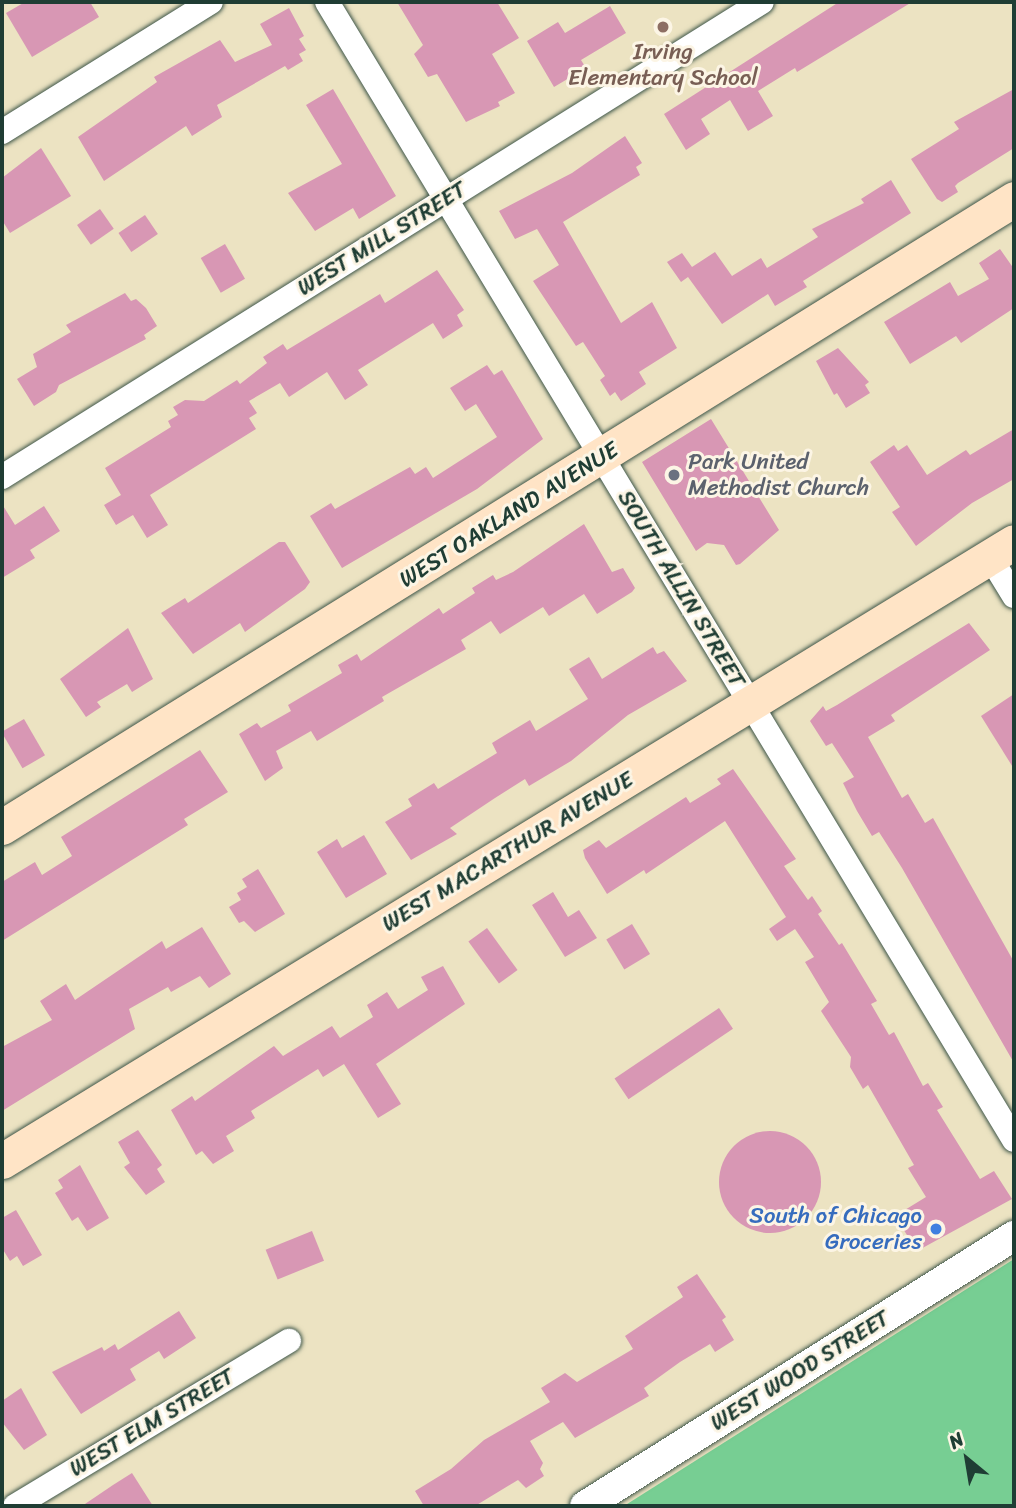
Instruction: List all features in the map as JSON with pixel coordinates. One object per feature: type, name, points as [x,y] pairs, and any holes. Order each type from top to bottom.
[{"type":"main road","name":"WEST OAKLAND AVENUE","points":[[2,827],[1014,199]]},
{"type":"main road","name":"WEST MACARTHUR AVENUE","points":[[2,1161],[1002,549]]},
{"type":"street","points":[[2,132],[211,2]]},
{"type":"street","name":"SOUTH ALLIN STREET","points":[[327,2],[1014,1140]]},
{"type":"street","name":"WEST MILL STREET","points":[[2,477],[762,2]]},
{"type":"street","points":[[1002,549],[1014,596]]},
{"type":"street","name":"WEST WOOD STREET","points":[[585,1506],[1014,1236]]},
{"type":"street","name":"WEST ELM STREET","points":[[15,1506],[289,1341]]},
{"type":"green space","points":[[1014,1259],[1014,1506],[624,1506]]},
{"type":"building","points":[[25,2],[90,2],[99,17],[32,57],[6,13]]},
{"type":"building","points":[[397,2],[497,2],[519,38],[492,54],[515,93],[498,102],[500,106],[466,122],[437,74],[428,77],[414,54],[423,45]]},
{"type":"building","points":[[839,2],[912,2],[797,72],[795,68],[758,91],[773,116],[748,131],[730,100],[701,119],[710,134],[686,150],[664,114]]},
{"type":"building","points":[[610,6],[626,33],[581,60],[586,68],[554,87],[527,41],[558,22],[565,33]]},
{"type":"building","points":[[289,8],[304,36],[299,39],[306,50],[299,54],[303,61],[288,70],[285,66],[217,105],[222,117],[192,136],[186,126],[104,181],[78,137],[157,82],[154,77],[220,40],[235,62],[272,45],[260,24]]},
{"type":"building","points":[[333,89],[396,196],[359,219],[353,208],[315,231],[288,193],[342,164],[306,105]]},
{"type":"building","points":[[1014,89],[1014,148],[958,183],[955,186],[958,192],[942,202],[937,199],[911,159],[959,129],[954,122]]},
{"type":"building","points":[[625,136],[642,163],[636,167],[640,175],[563,222],[621,323],[652,302],[677,348],[639,372],[646,384],[621,401],[615,392],[610,396],[600,380],[605,376],[583,342],[576,346],[533,281],[559,265],[537,229],[515,239],[499,211],[572,173]]},
{"type":"building","points":[[41,148],[71,196],[10,233],[2,220],[2,178]]},
{"type":"building","points":[[891,180],[911,213],[803,281],[807,287],[775,306],[768,294],[722,324],[688,277],[681,282],[667,262],[682,253],[692,267],[715,252],[732,276],[761,258],[767,268],[818,237],[812,229],[864,203],[861,199]]},
{"type":"building","points":[[100,209],[114,229],[91,245],[77,225]]},
{"type":"building","points":[[145,215],[158,234],[131,252],[118,233]]},
{"type":"building","points":[[225,244],[245,279],[221,293],[201,258]]},
{"type":"building","points":[[1000,249],[1014,269],[1014,308],[961,343],[956,336],[910,364],[884,322],[950,282],[958,296],[989,279],[979,263]]},
{"type":"building","points":[[437,270],[464,310],[457,315],[463,326],[443,339],[433,323],[358,370],[368,385],[345,400],[327,372],[289,397],[280,383],[249,401],[257,413],[249,418],[256,429],[150,495],[168,525],[147,538],[133,515],[116,525],[104,505],[121,495],[105,468],[171,427],[168,421],[178,415],[173,407],[185,400],[204,401],[237,380],[240,384],[267,363],[263,357],[283,344],[287,350],[380,294],[385,303]]},
{"type":"building","points":[[125,293],[131,301],[136,299],[146,308],[157,326],[144,335],[146,339],[59,385],[56,392],[34,406],[17,379],[37,367],[33,354],[71,332],[66,325]]},
{"type":"building","points":[[838,348],[869,382],[865,385],[870,393],[846,408],[837,393],[834,395],[816,361]]},
{"type":"building","points":[[487,365],[494,375],[502,370],[543,439],[477,489],[342,568],[310,516],[331,503],[335,509],[410,467],[415,474],[426,467],[433,478],[497,437],[476,404],[465,411],[450,388]]},
{"type":"building","points":[[711,419],[779,530],[736,565],[724,545],[707,543],[696,551],[642,462]]},
{"type":"building","points":[[1014,429],[1014,479],[972,503],[916,546],[892,512],[900,507],[870,462],[894,445],[898,451],[907,445],[927,475],[966,450],[970,455]]},
{"type":"building","points":[[2,504],[15,525],[44,506],[60,531],[30,550],[35,558],[2,578]]},
{"type":"building","points":[[584,524],[612,572],[623,568],[635,588],[632,592],[597,614],[584,594],[549,616],[543,607],[500,634],[491,621],[461,640],[466,649],[382,697],[384,701],[317,741],[311,731],[276,751],[283,768],[265,781],[239,734],[257,723],[261,728],[291,711],[288,705],[342,673],[338,665],[357,654],[361,661],[439,608],[443,614],[475,593],[472,588],[493,575],[496,580],[513,572]]},
{"type":"building","points":[[279,542],[285,542],[310,582],[305,589],[245,632],[240,623],[193,654],[161,613],[185,598],[188,603]]},
{"type":"building","points":[[969,623],[990,650],[891,715],[895,721],[868,737],[902,798],[908,794],[925,823],[933,818],[1014,962],[1014,1063],[902,868],[879,832],[872,836],[857,811],[843,783],[854,777],[832,743],[826,746],[810,721],[823,706],[826,711],[837,705]]},
{"type":"building","points":[[128,628],[153,679],[132,692],[127,684],[97,702],[101,707],[86,717],[60,679]]},
{"type":"building","points":[[653,647],[657,654],[664,651],[687,681],[628,715],[571,761],[529,786],[525,779],[495,798],[450,828],[457,834],[411,860],[385,822],[412,806],[408,799],[434,783],[438,789],[497,753],[492,743],[530,720],[536,731],[588,699],[569,669],[589,657],[602,679]]},
{"type":"building","points":[[1014,694],[1014,769],[981,716]]},
{"type":"building","points":[[24,719],[45,755],[22,768],[2,732]]},
{"type":"building","points":[[200,750],[228,792],[184,819],[188,825],[2,941],[2,882],[35,862],[42,875],[72,856],[61,837]]},
{"type":"building","points":[[733,769],[796,859],[784,866],[808,900],[812,896],[822,911],[818,914],[839,945],[842,943],[877,1001],[871,1004],[889,1035],[894,1032],[923,1086],[928,1083],[943,1107],[937,1110],[980,1179],[994,1171],[1012,1199],[917,1251],[895,1216],[926,1197],[908,1168],[914,1165],[868,1085],[863,1089],[850,1067],[851,1057],[821,1011],[829,1002],[805,962],[814,957],[795,929],[777,941],[769,929],[786,917],[725,821],[646,874],[644,870],[607,894],[585,858],[583,850],[599,840],[606,848],[686,797],[690,803],[721,784],[717,779]]},
{"type":"building","points":[[364,835],[387,874],[346,898],[317,852],[337,839],[342,848]]},
{"type":"building","points":[[258,869],[285,914],[255,932],[244,921],[239,923],[229,907],[241,900],[237,893],[247,887],[242,879]]},
{"type":"building","points":[[553,892],[568,917],[579,910],[597,938],[565,957],[532,905]]},
{"type":"building","points":[[632,924],[650,954],[624,969],[606,939]]},
{"type":"building","points":[[202,927],[231,974],[209,988],[200,976],[171,992],[168,987],[129,1009],[135,1029],[2,1111],[2,1047],[52,1020],[40,1001],[66,984],[75,1000],[162,941],[166,949]]},
{"type":"building","points":[[487,928],[518,970],[499,984],[468,942]]},
{"type":"building","points":[[443,966],[465,1004],[376,1064],[401,1104],[378,1118],[344,1064],[323,1077],[318,1069],[251,1111],[255,1118],[226,1136],[234,1151],[213,1164],[202,1151],[196,1155],[171,1110],[192,1096],[195,1101],[274,1046],[283,1056],[332,1026],[340,1038],[373,1017],[367,1005],[387,992],[398,1009],[428,990],[421,977]]},
{"type":"building","points":[[719,1008],[733,1029],[629,1099],[615,1078]]},
{"type":"building","points":[[138,1130],[162,1165],[157,1169],[165,1182],[146,1195],[124,1167],[130,1163],[118,1142]]},
{"type":"building","points":[[770,1131],[790,1134],[813,1153],[818,1162],[821,1182],[818,1202],[799,1225],[790,1230],[770,1233],[750,1230],[727,1211],[722,1202],[719,1182],[722,1162],[741,1139],[750,1134]]},
{"type":"building","points":[[80,1165],[109,1218],[87,1231],[78,1217],[72,1221],[55,1193],[63,1188],[58,1180]]},
{"type":"building","points":[[16,1210],[42,1255],[23,1266],[17,1256],[10,1261],[2,1248],[2,1218]]},
{"type":"building","points":[[312,1231],[324,1261],[278,1279],[266,1250]]},
{"type":"building","points":[[697,1274],[726,1317],[722,1320],[734,1340],[715,1352],[710,1344],[680,1362],[644,1388],[649,1396],[575,1438],[563,1422],[530,1441],[543,1463],[540,1469],[544,1476],[526,1488],[518,1480],[475,1506],[424,1506],[415,1491],[451,1469],[484,1440],[550,1402],[541,1388],[565,1373],[577,1382],[633,1349],[625,1336],[683,1297],[677,1287]]},
{"type":"building","points":[[179,1311],[196,1338],[164,1359],[159,1351],[130,1369],[136,1380],[81,1414],[52,1372],[102,1347],[104,1351],[115,1344],[118,1350]]},
{"type":"building","points":[[21,1388],[47,1435],[24,1450],[2,1422],[2,1401]]},
{"type":"building","points":[[132,1473],[153,1506],[82,1506],[113,1485]]},
{"type":"place","name":"Irving Elementary School","points":[[663,27]]},
{"type":"place","name":"Park United Methodist Church","points":[[674,475]]},
{"type":"place","name":"South of Chicago Groceries","points":[[936,1229]]}]
